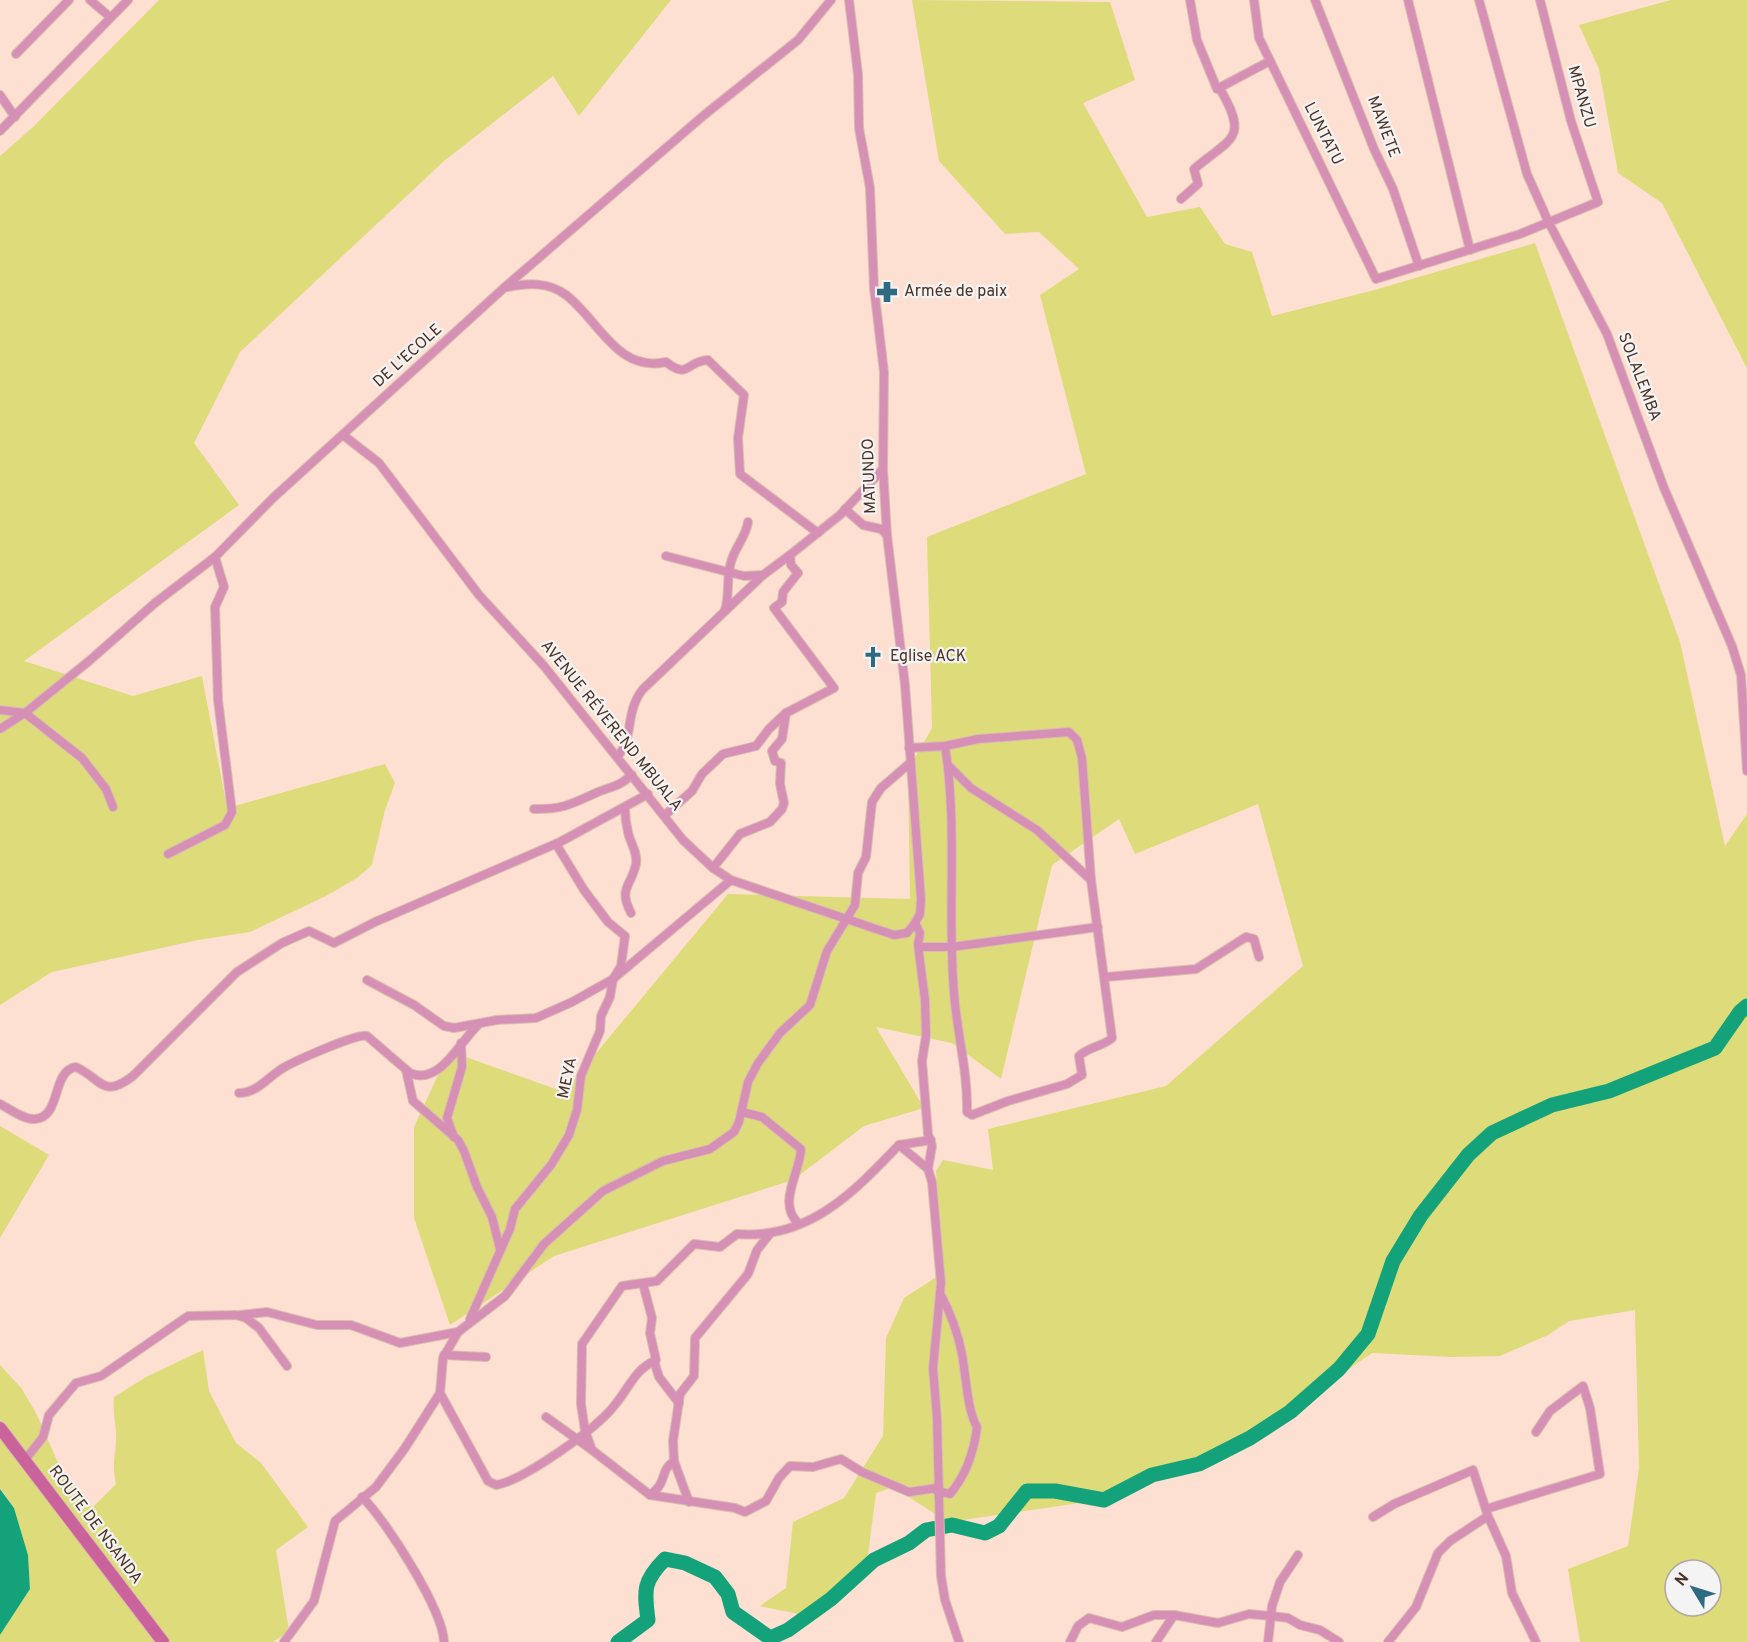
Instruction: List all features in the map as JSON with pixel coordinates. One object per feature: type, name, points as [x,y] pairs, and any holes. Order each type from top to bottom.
[{"type":"street","points":[[16,54],[69,0]]},
{"type":"street","points":[[90,0],[110,17]]},
{"type":"street","points":[[0,131],[128,0]]},
{"type":"street","name":"DE L'ECOLE","points":[[0,729],[25,713],[89,661],[154,603],[215,557],[273,498],[505,287],[703,116],[798,40],[831,0]]},
{"type":"street","name":"MATUNDO","points":[[849,0],[858,74],[859,128],[870,188],[874,288],[884,372],[883,469],[887,535],[905,685],[921,899],[915,923],[921,933],[918,946],[926,1009],[926,1036],[922,1061],[928,1134],[931,1140],[928,1168],[932,1182],[940,1293]]},
{"type":"street","points":[[1181,199],[1198,184],[1194,169],[1226,146],[1233,135],[1235,117],[1220,89],[1214,86],[1201,50],[1190,0]]},
{"type":"street","name":"LUNTATU","points":[[1254,0],[1258,38],[1374,278],[1419,266]]},
{"type":"street","name":"MAWETE","points":[[1316,0],[1392,189],[1419,266]]},
{"type":"street","points":[[1408,0],[1470,250]]},
{"type":"street","name":"SOLALEMBA","points":[[1479,0],[1527,174],[1549,223],[1607,334],[1664,488],[1732,646],[1741,675],[1747,771]]},
{"type":"street","name":"MPANZU","points":[[1540,0],[1571,121],[1598,202],[1549,223]]},
{"type":"street","points":[[1220,89],[1270,62]]},
{"type":"street","points":[[0,95],[15,117]]},
{"type":"street","points":[[1419,266],[1549,223]]},
{"type":"street","points":[[505,287],[534,283],[566,295],[603,337],[630,359],[649,363],[666,362],[677,371],[685,370],[699,360],[708,360],[744,395],[738,438],[740,474],[818,533]]},
{"type":"street","name":"AVENUE RÉVEREND MBUALA","points":[[343,435],[379,463],[479,595],[544,666],[690,848],[731,880],[900,936],[918,946]]},
{"type":"street","points":[[617,757],[624,748],[634,700],[724,610],[763,575],[818,533],[845,509],[883,469]]},
{"type":"street","points":[[845,509],[863,525],[881,529],[887,535]]},
{"type":"street","points":[[724,610],[728,602],[731,562],[746,533],[748,522]]},
{"type":"street","points":[[665,814],[692,791],[702,774],[723,754],[756,746],[769,729],[786,713],[834,688],[774,608],[782,602],[783,592],[798,573],[791,565],[790,555]]},
{"type":"street","points":[[666,556],[744,576],[763,575]]},
{"type":"street","points":[[168,854],[225,825],[232,812],[218,700],[215,607],[224,587],[215,557]]},
{"type":"street","points":[[0,710],[25,713],[82,758],[106,789],[113,807]]},
{"type":"street","points":[[713,868],[740,834],[770,822],[782,809],[784,803],[780,784],[781,763],[775,761],[771,751],[782,739],[786,713]]},
{"type":"street","points":[[909,748],[945,746],[978,739],[1069,732],[1077,740],[1082,758],[1091,880],[1106,977],[1112,1038],[1109,1042],[1084,1051],[1079,1056],[1082,1075],[1052,1089],[969,1115],[954,993],[953,842],[945,746]]},
{"type":"street","points":[[284,1642],[314,1601],[335,1521],[376,1487],[440,1393],[444,1355],[458,1332],[505,1296],[544,1244],[591,1199],[651,1165],[721,1144],[734,1132],[742,1112],[748,1082],[758,1063],[780,1033],[810,1005],[827,951],[857,899],[858,873],[866,857],[872,802],[881,788],[910,763]]},
{"type":"street","points":[[948,764],[971,788],[1037,830],[1091,880]]},
{"type":"street","points":[[534,808],[568,807],[602,790],[616,788],[632,775]]},
{"type":"street","points":[[0,1104],[25,1117],[34,1119],[42,1117],[52,1106],[65,1073],[70,1068],[76,1067],[106,1088],[116,1088],[133,1076],[237,972],[282,943],[309,931],[334,944],[375,922],[556,844],[648,794]]},
{"type":"street","points":[[625,808],[628,833],[635,852],[636,864],[625,890],[624,900],[631,913]]},
{"type":"street","name":"MEYA","points":[[469,1322],[515,1209],[551,1166],[569,1135],[577,1110],[581,1076],[600,1031],[601,1016],[610,997],[613,979],[621,966],[625,936],[608,922],[584,890],[556,844]]},
{"type":"street","points":[[367,980],[414,1005],[444,1026],[454,1028],[544,1016],[613,979],[731,880]]},
{"type":"street","points":[[900,936],[914,927],[915,923]]},
{"type":"street","points":[[918,946],[952,947],[1098,927]]},
{"type":"street","points":[[1106,977],[1196,969],[1246,937],[1254,939],[1259,957]]},
{"type":"street","points":[[239,1093],[261,1085],[297,1060],[358,1035],[367,1036],[416,1076],[433,1073],[479,1024]]},
{"type":"street","points":[[454,1137],[447,1118],[460,1076],[461,1043]]},
{"type":"street","points":[[406,1070],[413,1101],[454,1137],[464,1151],[477,1187],[488,1207],[500,1249]]},
{"type":"street","points":[[742,1112],[762,1117],[801,1149],[789,1200],[790,1212],[798,1223]]},
{"type":"street","points":[[592,1450],[585,1431],[581,1353],[585,1337],[614,1301],[619,1289],[628,1283],[643,1284],[657,1281],[694,1244],[720,1247],[737,1234],[769,1235],[790,1230],[798,1223],[812,1221],[866,1180],[899,1145],[931,1140]]},
{"type":"street","points":[[899,1145],[928,1168]]},
{"type":"street","points":[[689,1502],[674,1461],[673,1441],[680,1394],[694,1376],[693,1344],[698,1332],[748,1274],[757,1250],[769,1235]]},
{"type":"street","points":[[643,1284],[652,1317],[650,1333],[654,1346],[654,1361],[659,1377],[679,1403]]},
{"type":"street","points":[[546,1417],[650,1495],[735,1508],[746,1512],[766,1501],[778,1478],[790,1466],[813,1467],[841,1459],[862,1472],[909,1492],[937,1490],[950,1494],[970,1462],[977,1427],[971,1417],[970,1395],[956,1334],[940,1293]]},
{"type":"street","points":[[940,1293],[933,1368],[937,1418],[937,1490],[941,1527],[940,1576],[959,1642]]},
{"type":"street","points":[[25,1460],[43,1437],[49,1415],[76,1383],[109,1371],[188,1316],[267,1312],[316,1325],[351,1325],[400,1342],[458,1332]]},
{"type":"street","points":[[236,1315],[246,1318],[259,1328],[287,1366]]},
{"type":"street","points":[[444,1355],[486,1357]]},
{"type":"street","points":[[440,1393],[488,1481],[496,1485],[520,1477],[585,1431],[613,1408],[642,1366],[654,1361]]},
{"type":"street","points":[[1388,1642],[1416,1607],[1438,1554],[1450,1541],[1487,1513],[1600,1474],[1590,1408],[1583,1386],[1550,1411],[1536,1432]]},
{"type":"street","name":"ROUTE DE NSANDA","points":[[0,1428],[163,1642]]},
{"type":"street","points":[[650,1495],[661,1487],[666,1468],[674,1461]]},
{"type":"street","points":[[1373,1517],[1394,1504],[1473,1470],[1487,1513],[1506,1556],[1512,1593],[1536,1642]]},
{"type":"street","points":[[363,1497],[383,1520],[432,1599],[444,1629],[444,1642]]},
{"type":"street","points":[[1268,1642],[1272,1606],[1280,1582],[1298,1555]]},
{"type":"street","points":[[1070,1642],[1078,1626],[1089,1618],[1122,1627],[1145,1617],[1174,1615],[1218,1623],[1249,1614],[1288,1618],[1300,1625],[1320,1630],[1339,1642]]},
{"type":"street","points":[[1156,1642],[1174,1615]]},
{"type":"shaded area","points":[[159,0],[671,0],[579,116],[553,76],[444,161],[240,352],[194,443],[239,505],[24,661],[133,696],[202,676],[227,808],[385,764],[395,783],[385,810],[372,865],[357,878],[324,897],[250,932],[198,940],[52,972],[0,1005],[0,156],[33,127]]},
{"type":"shaded area","points":[[912,0],[1110,2],[1135,80],[1083,103],[1147,217],[1200,207],[1225,244],[1252,252],[1272,316],[1371,291],[1535,243],[1680,642],[1725,846],[1747,814],[1747,1642],[1580,1642],[1568,1569],[1628,1546],[1639,1468],[1635,1310],[1569,1321],[1548,1335],[1500,1356],[1451,1357],[1372,1353],[1262,1429],[1121,1497],[948,1522],[893,1487],[876,1493],[865,1578],[818,1618],[760,1606],[786,1588],[793,1522],[844,1498],[883,1436],[886,1338],[904,1298],[944,1272],[936,1171],[943,1160],[993,1170],[988,1129],[1166,1086],[1303,966],[1258,804],[1135,854],[1119,819],[1052,865],[1001,1079],[952,1043],[876,1027],[924,1108],[864,1126],[793,1180],[554,1256],[450,1325],[414,1218],[414,1127],[449,1051],[564,1092],[728,894],[910,899],[908,770],[932,728],[927,537],[1086,474],[1040,295],[1079,269],[1039,232],[1005,234],[939,161]]},
{"type":"shaded area","points":[[1671,0],[1747,0],[1747,368],[1662,203],[1618,173],[1599,69],[1579,25]]},
{"type":"shaded area","points":[[0,1126],[49,1155],[0,1238]]},
{"type":"shaded area","points":[[203,1350],[209,1391],[236,1443],[261,1463],[308,1527],[276,1550],[289,1631],[273,1642],[170,1642],[0,1420],[0,1365],[22,1389],[37,1415],[59,1465],[92,1508],[116,1484],[114,1397],[146,1377]]},
{"type":"shaded area","points":[[0,1436],[155,1642],[0,1642],[0,1635],[30,1589],[28,1555],[14,1508],[0,1488]]},
{"type":"shaded area","points":[[0,1489],[14,1508],[28,1555],[30,1589],[0,1635]]},
{"type":"waterway","points":[[618,1642],[648,1620],[647,1586],[652,1574],[665,1559],[685,1563],[715,1577],[728,1594],[733,1612],[770,1638],[788,1630],[831,1599],[874,1560],[909,1543],[926,1530],[952,1525],[985,1533],[999,1526],[1027,1491],[1055,1491],[1104,1500],[1152,1475],[1199,1464],[1250,1438],[1290,1412],[1339,1369],[1368,1334],[1393,1261],[1421,1215],[1468,1155],[1492,1133],[1552,1105],[1609,1091],[1715,1048],[1740,1012],[1747,1006]]},
{"type":"place","name":"Armée de paix","points":[[887,292]]},
{"type":"place","name":"Eglise ACK","points":[[873,657]]}]
